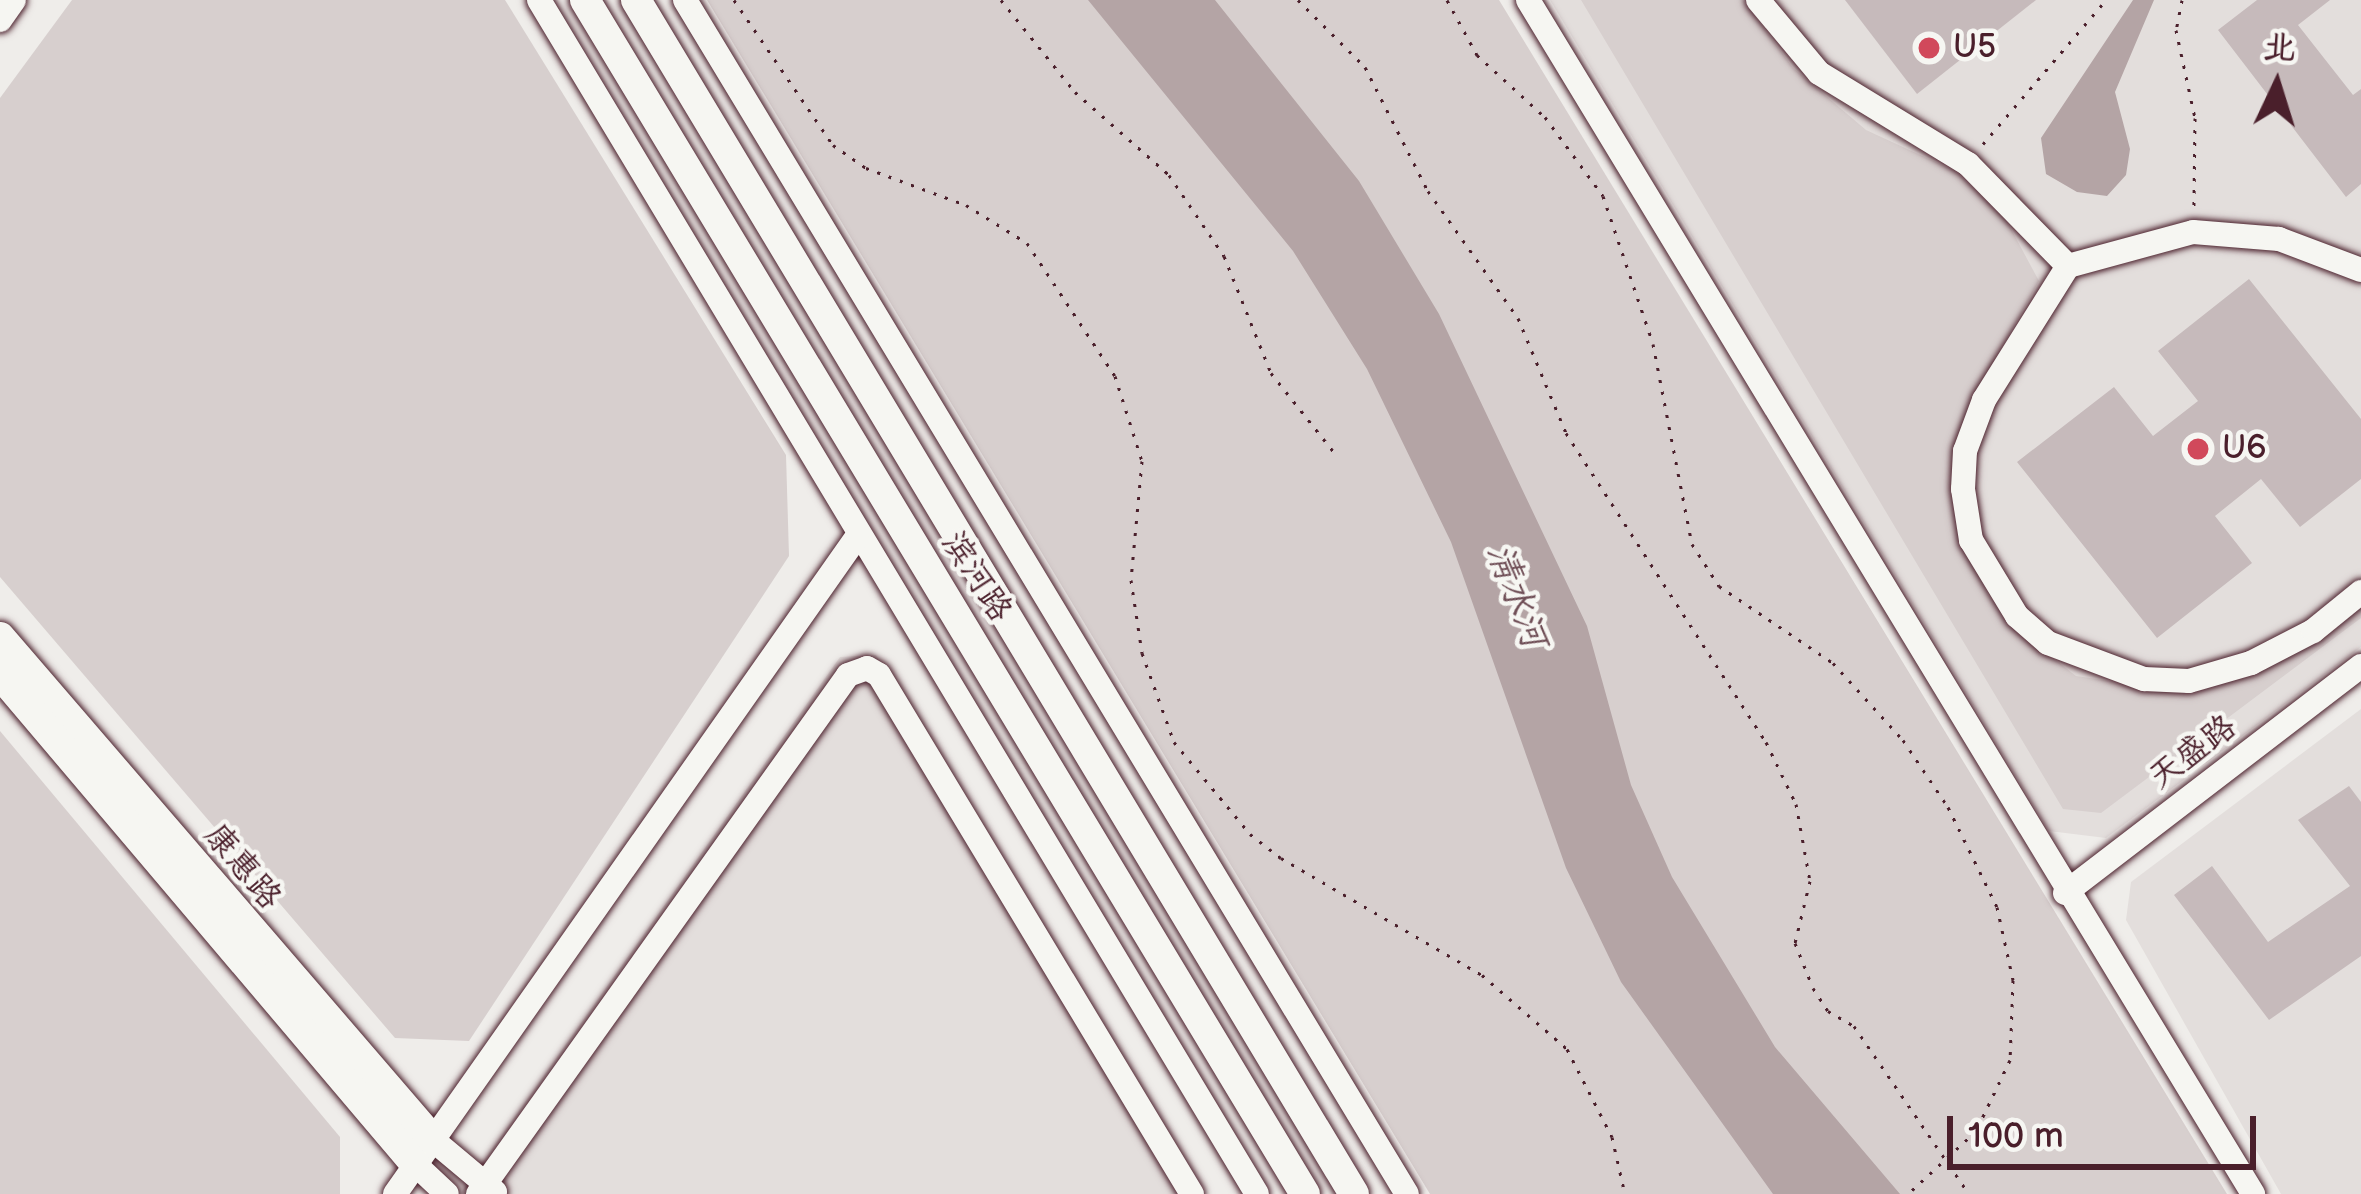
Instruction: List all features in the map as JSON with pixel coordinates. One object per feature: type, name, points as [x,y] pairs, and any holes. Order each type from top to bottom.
[{"type":"main road","name":"滨河路","points":[[585,0],[1305,1194]]},
{"type":"main road","name":"滨河路","points":[[636,0],[1354,1194]]},
{"type":"main road","name":"康惠路","points":[[0,637],[424,1152]]},
{"type":"main road","name":"康惠路","points":[[0,674],[424,1152]]},
{"type":"street","points":[[0,20],[14,0]]},
{"type":"street","points":[[539,0],[856,538],[1257,1194]]},
{"type":"street","points":[[685,0],[1407,1194]]},
{"type":"street","points":[[1528,0],[2065,892],[2253,1194]]},
{"type":"street","points":[[1758,0],[1819,74],[1968,164],[2068,266]]},
{"type":"street","points":[[2361,270],[2279,238],[2193,232],[2068,266],[1984,400],[1965,451],[1971,539],[2017,616],[2048,644],[2096,666],[2189,681],[2251,663],[2313,631],[2361,592]]},
{"type":"street","points":[[394,1194],[856,538]]},
{"type":"street","name":"天盛路","points":[[2065,892],[2361,666]]},
{"type":"street","points":[[424,1152],[487,1190],[848,675],[867,668],[879,675],[1192,1194]]},
{"type":"street","points":[[424,1152],[447,1194]]},
{"type":"path","points":[[734,0],[833,145],[866,168],[966,205],[1027,243],[1115,376],[1142,461],[1131,580],[1142,653],[1174,742],[1250,834],[1281,858],[1482,975],[1567,1049],[1595,1095],[1627,1193]]},
{"type":"path","points":[[1000,0],[1075,92],[1169,175],[1224,256],[1270,373],[1334,451]]},
{"type":"path","points":[[1298,0],[1365,67],[1429,191],[1518,318],[1566,433],[1766,742],[1796,804],[1810,880],[1796,943],[1813,988],[1828,1011],[1854,1026],[1969,1194]]},
{"type":"path","points":[[1447,0],[1477,56],[1545,117],[1603,196],[1653,344],[1692,544],[1719,586],[1833,663],[1903,740],[1948,807],[1997,907],[2013,980],[2010,1060],[1976,1131],[1907,1194]]},
{"type":"path","points":[[1968,164],[2106,0]]},
{"type":"path","points":[[2182,0],[2176,30],[2195,118],[2193,232]]},
{"type":"shaded area","points":[[72,0],[505,0],[786,455],[789,556],[469,1041],[395,1038],[0,577],[0,98]]},
{"type":"shaded area","points":[[707,0],[1499,0],[2227,1194],[1430,1194]]},
{"type":"shaded area","points":[[1550,0],[2361,0],[2361,647],[2106,838],[2049,831]]},
{"type":"shaded area","points":[[1581,0],[1743,0],[1793,68],[1866,130],[1955,171],[2004,216],[2039,281],[1974,398],[1967,545],[1988,595],[2018,631],[2076,676],[2177,691],[2361,598],[2361,618],[2101,813],[2063,809]]},
{"type":"shaded area","points":[[876,655],[1202,1194],[460,1194],[840,657]]},
{"type":"shaded area","points":[[2361,709],[2361,1194],[2281,1194],[2126,920],[2131,882]]},
{"type":"shaded area","points":[[0,731],[340,1137],[340,1194],[0,1194]]},
{"type":"water","name":"清水河","points":[[1088,0],[1215,0],[1359,181],[1439,314],[1587,626],[1631,785],[1672,877],[1775,1047],[1900,1194],[1773,1194],[1621,982],[1566,868],[1451,542],[1367,369],[1293,251]]},
{"type":"water","points":[[2133,0],[2154,0],[2115,92],[2130,149],[2126,175],[2107,196],[2077,192],[2046,174],[2041,138]]},
{"type":"building","name":"U5","points":[[1845,0],[2036,0],[1917,94]]},
{"type":"building","points":[[2257,0],[2330,0],[2298,25],[2353,95],[2361,89],[2361,184],[2346,197],[2218,30]]},
{"type":"building","name":"U6","points":[[2249,279],[2361,419],[2361,479],[2300,527],[2261,479],[2215,516],[2252,563],[2157,638],[2017,462],[2114,387],[2153,436],[2198,401],[2158,351]]},
{"type":"building","points":[[2349,786],[2361,802],[2361,956],[2269,1020],[2174,895],[2212,866],[2268,942],[2350,886],[2298,820]]},
{"type":"place","name":"U5","points":[[1929,48]]},
{"type":"place","name":"U6","points":[[2198,449]]}]
